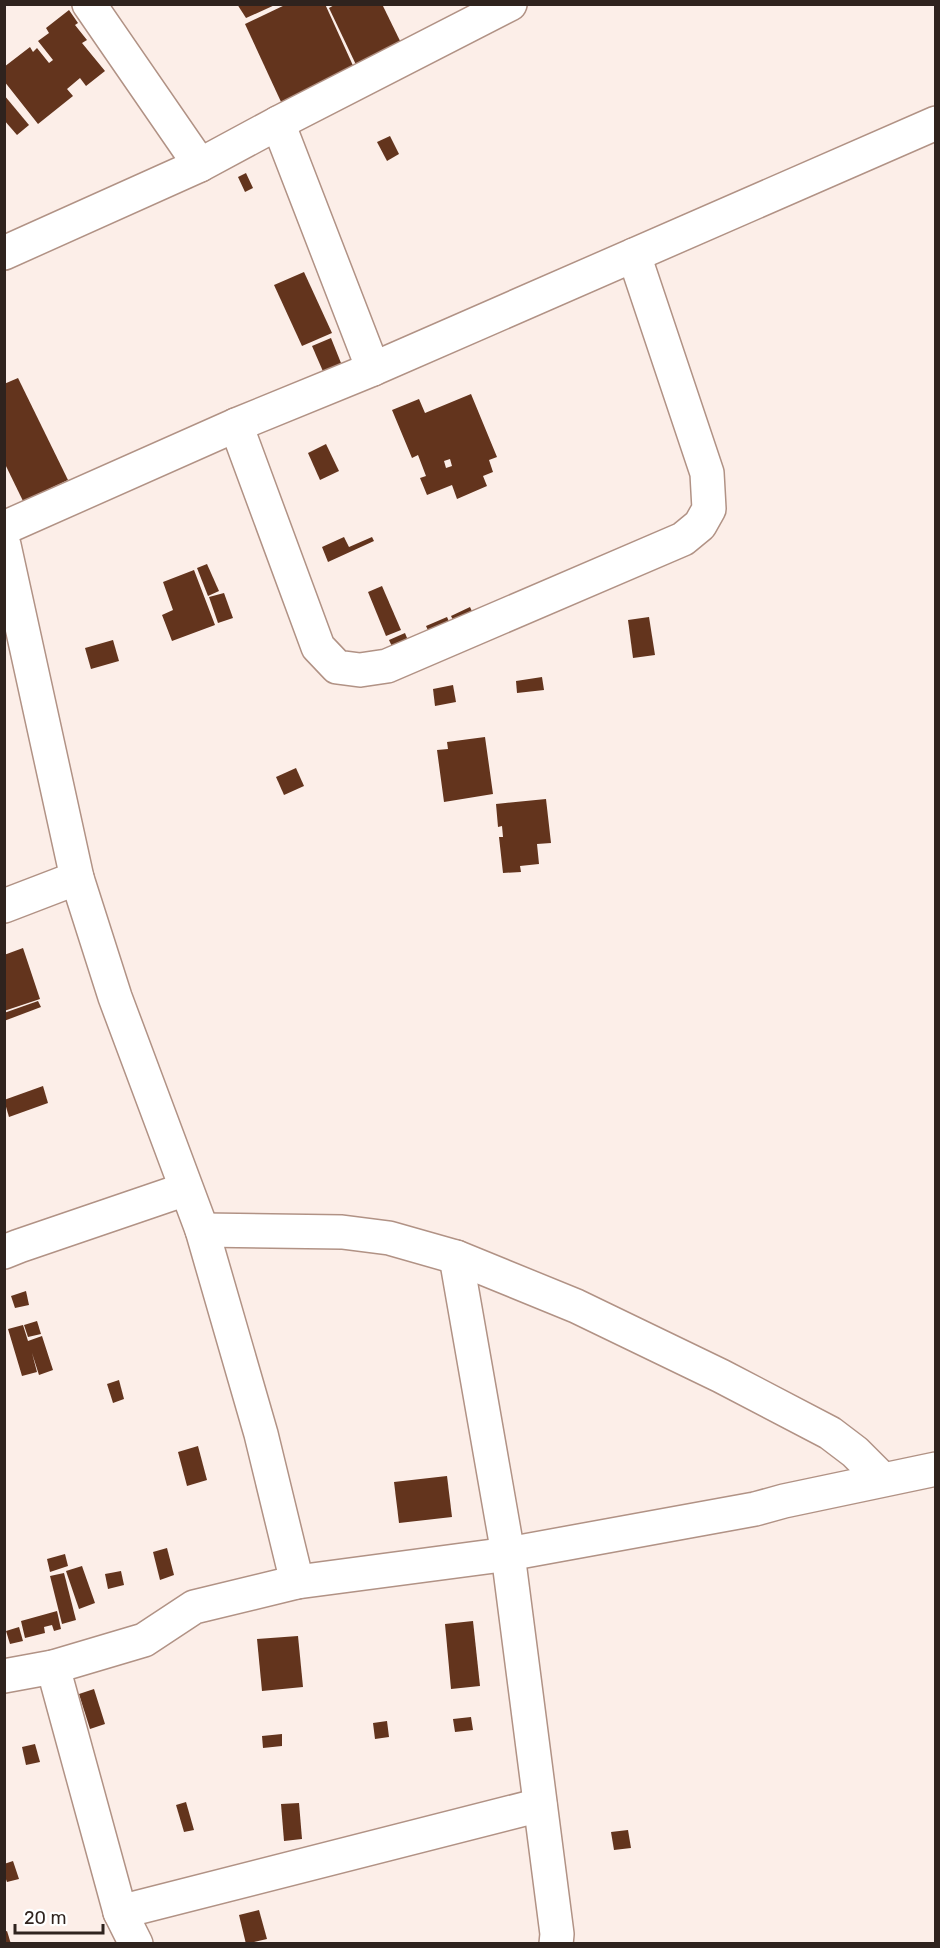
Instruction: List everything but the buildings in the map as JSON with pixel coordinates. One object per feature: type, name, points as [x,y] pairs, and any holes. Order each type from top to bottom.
[{"type":"street","points":[[89,4],[200,165]]},
{"type":"street","points":[[4,253],[200,165],[510,4]]},
{"type":"street","points":[[278,123],[373,369]]},
{"type":"street","points":[[4,528],[236,425],[373,369],[936,123]]},
{"type":"street","points":[[236,425],[318,647],[337,667],[360,670],[387,666],[683,539],[700,525],[709,509],[707,473],[634,255]]},
{"type":"street","points":[[4,545],[77,878],[115,997],[202,1230],[261,1434],[297,1582]]},
{"type":"street","points":[[4,906],[77,878]]},
{"type":"street","points":[[4,1252],[186,1189]]},
{"type":"street","points":[[202,1230],[342,1232],[388,1238],[456,1257],[576,1306],[721,1376],[830,1433],[855,1452],[882,1479]]},
{"type":"street","points":[[456,1257],[508,1554],[557,1934],[556,1944]]},
{"type":"street","points":[[4,1676],[53,1667],[144,1640],[194,1607],[297,1582],[508,1554],[755,1509],[882,1479],[936,1469]]},
{"type":"street","points":[[53,1667],[120,1912],[136,1944]]},
{"type":"street","points":[[120,1912],[540,1805]]}]
